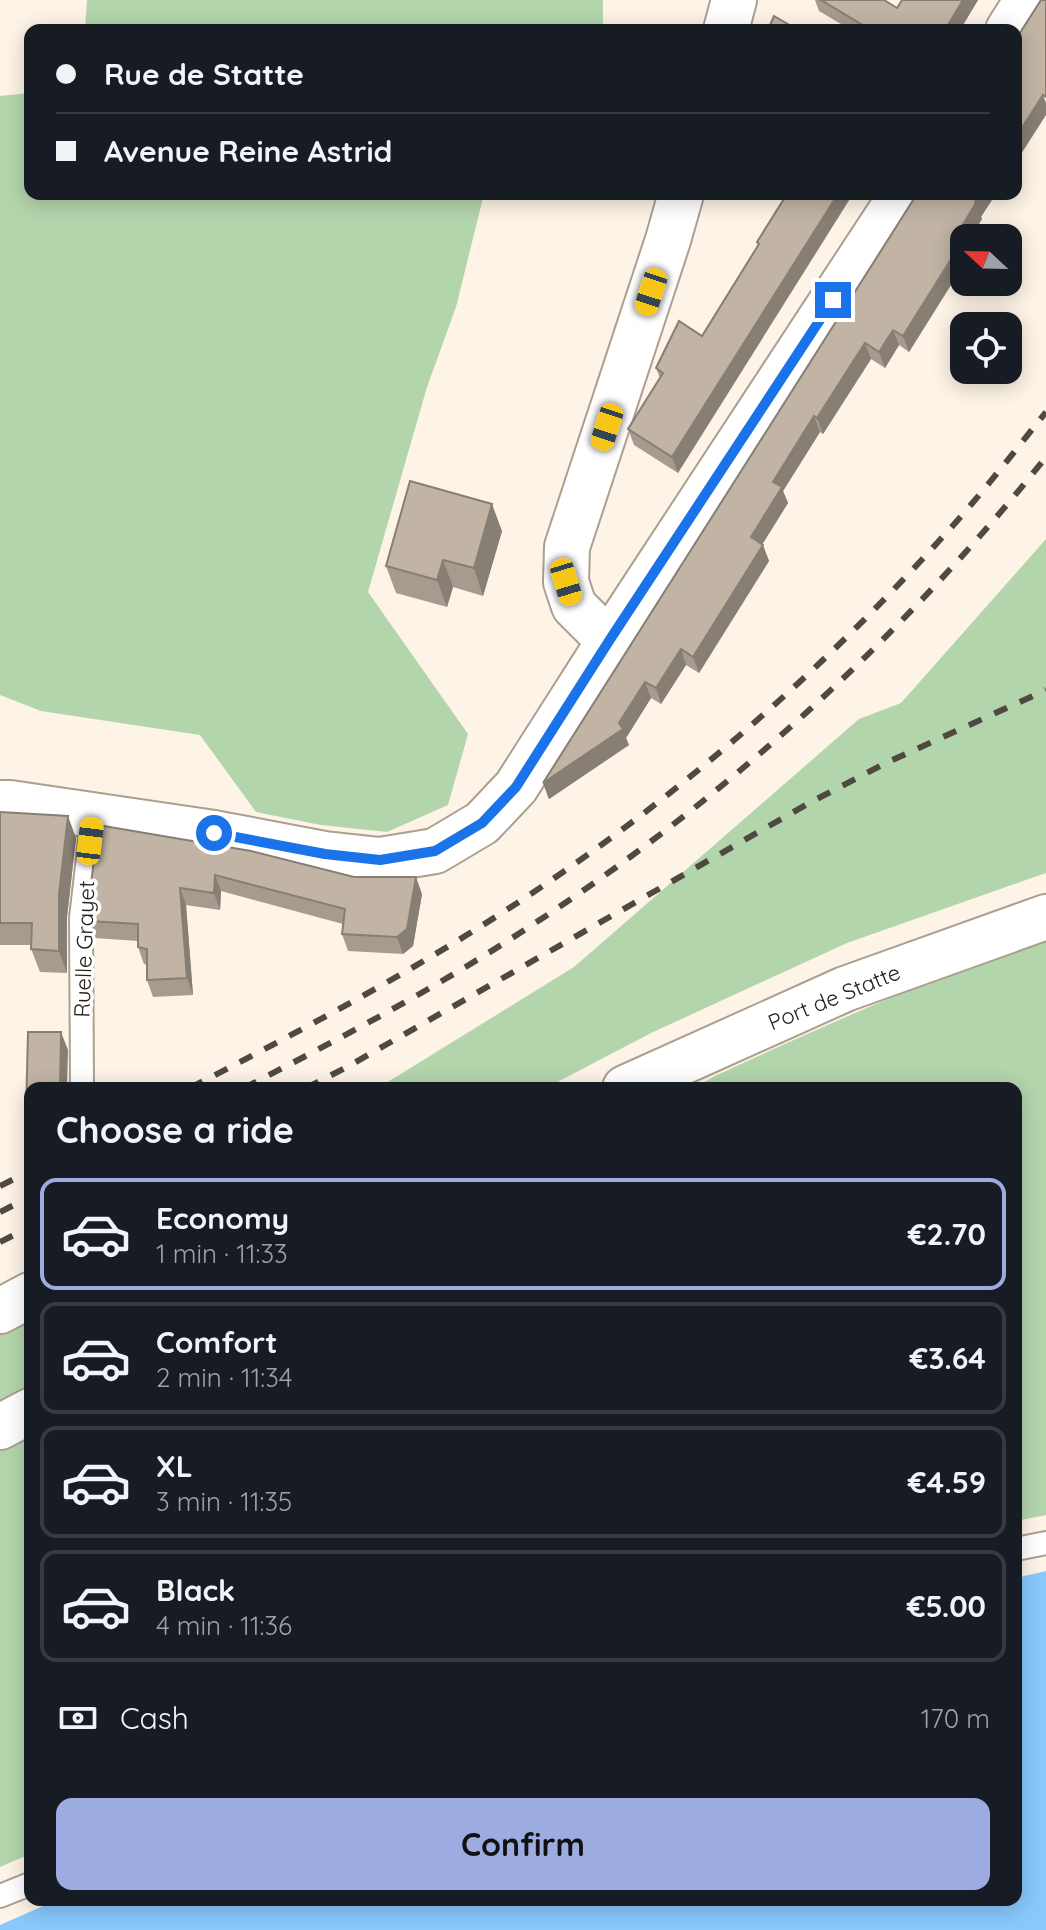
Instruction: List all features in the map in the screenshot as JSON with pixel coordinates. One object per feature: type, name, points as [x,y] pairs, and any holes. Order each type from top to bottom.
[{"type":"main road","points":[[728,24],[734,0]]},
{"type":"main road","points":[[1012,24],[1027,0]]},
{"type":"main road","points":[[609,641],[574,606],[566,582],[567,547],[679,200]]},
{"type":"main road","points":[[0,803],[380,860],[435,851],[482,823],[516,787],[898,200]]},
{"type":"main road","name":"Port de Statte","points":[[638,1082],[845,989],[1046,917]]},
{"type":"main road","points":[[0,1311],[24,1298]]},
{"type":"main road","points":[[0,1427],[24,1414]]},
{"type":"lane","name":"Ruelle Grayet","points":[[82,1082],[81,918],[93,815]]},
{"type":"lane","points":[[1022,1548],[1046,1543]]},
{"type":"lane","points":[[0,1896],[24,1886]]},
{"type":"green space","points":[[87,0],[603,0],[603,24],[85,24]]},
{"type":"green space","points":[[24,94],[24,200],[483,200],[456,307],[427,387],[368,592],[468,734],[448,805],[387,832],[321,825],[256,812],[200,735],[41,711],[0,695],[0,96]]},
{"type":"green space","points":[[1046,539],[1046,873],[847,943],[651,1033],[557,1082],[388,1082],[574,967],[859,719],[901,703]]},
{"type":"green space","points":[[1046,940],[1046,1515],[1022,1520],[1022,1082],[704,1082],[878,1003]]},
{"type":"green space","points":[[24,1298],[24,1414],[0,1427],[0,1311]]},
{"type":"green space","points":[[24,1437],[24,1857],[0,1867],[0,1449]]},
{"type":"water","points":[[1046,1571],[1046,1930],[0,1930],[0,1925],[43,1906],[1022,1906],[1022,1577]]},
{"type":"building","points":[[821,0],[884,0],[897,8],[902,0],[963,0],[949,24],[861,24]]},
{"type":"building","points":[[1041,0],[1046,0],[1046,97],[1043,95],[1022,128],[1022,30]]},
{"type":"building","points":[[774,16],[788,24],[771,24]]},
{"type":"building","points":[[783,200],[834,200],[672,457],[628,429],[663,373],[656,368],[679,321],[702,336],[759,244],[757,242]]},
{"type":"building","points":[[913,200],[976,200],[963,224],[950,224],[950,261],[903,336],[893,330],[879,352],[865,343],[773,482],[782,487],[751,537],[763,545],[693,657],[681,649],[656,688],[645,682],[619,723],[623,729],[543,783]]},
{"type":"building","points":[[410,481],[492,504],[474,568],[443,560],[437,580],[386,566]]},
{"type":"building","points":[[0,812],[68,816],[59,894],[59,951],[31,949],[32,923],[0,923]]},
{"type":"building","points":[[98,825],[251,851],[354,877],[416,877],[407,929],[397,937],[342,934],[345,909],[215,875],[214,893],[180,888],[187,978],[147,980],[147,949],[138,947],[138,924],[89,921]]},
{"type":"building","points":[[28,1032],[61,1032],[60,1082],[27,1082]]},
{"type":"railway","points":[[201,1082],[353,1001],[472,932],[569,868],[682,783],[789,692],[890,593],[966,511],[1046,412]]},
{"type":"railway","points":[[256,1082],[389,1011],[495,949],[601,878],[671,826],[740,771],[870,652],[932,589],[1046,457]]},
{"type":"railway","points":[[318,1082],[811,802],[886,763],[1046,690]]},
{"type":"railway","points":[[0,1186],[24,1174]]},
{"type":"railway","points":[[0,1212],[24,1200]]},
{"type":"railway","points":[[0,1242],[24,1230]]},
{"type":"route","points":[[214,833],[325,854],[380,860],[435,851],[482,823],[516,787],[833,300]]}]
